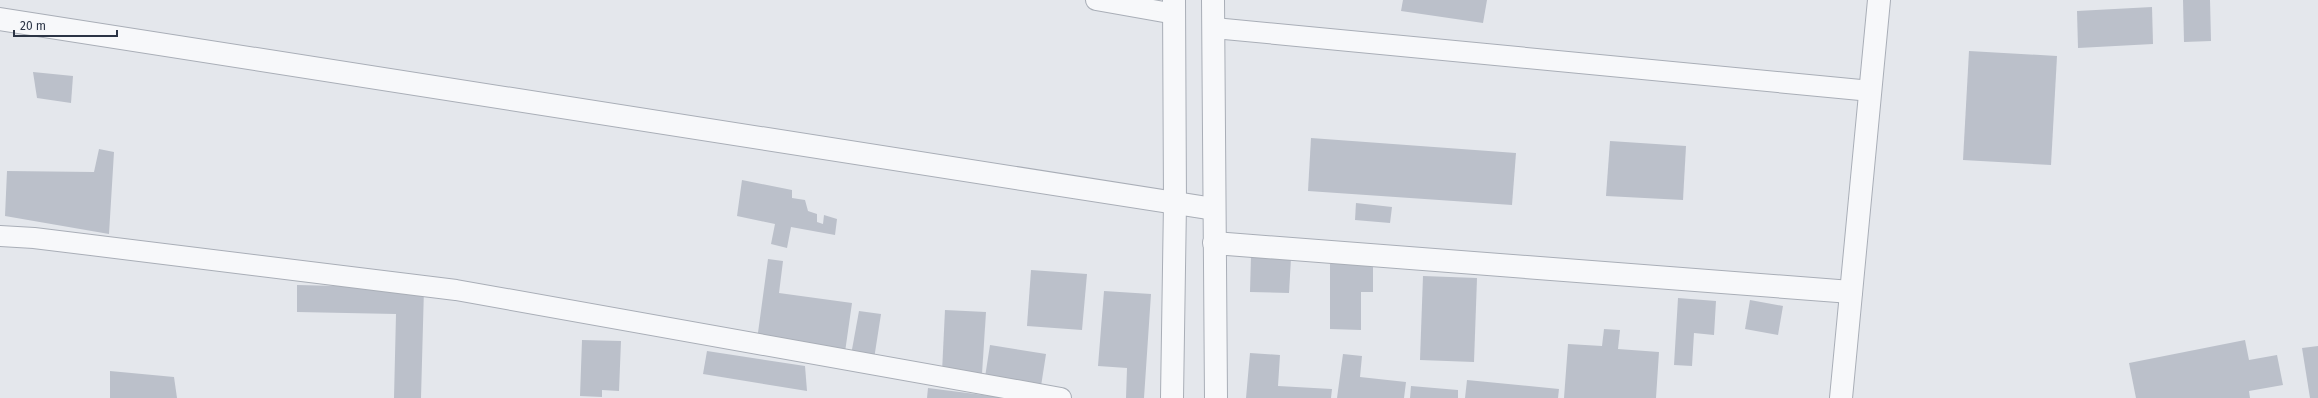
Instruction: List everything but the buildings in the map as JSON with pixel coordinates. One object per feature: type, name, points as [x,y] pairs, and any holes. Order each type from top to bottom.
[{"type":"street","points":[[1213,0],[1216,398]]},
{"type":"street","points":[[1841,398],[1880,0]]},
{"type":"street","points":[[1172,398],[1175,203],[1175,7]]},
{"type":"street","points":[[0,20],[1214,209]]},
{"type":"street","points":[[1214,243],[1851,292]]},
{"type":"lane","points":[[1096,0],[1175,7]]},
{"type":"lane","points":[[1214,28],[1871,91]]},
{"type":"lane","points":[[0,236],[42,238],[456,290],[1060,398]]}]
